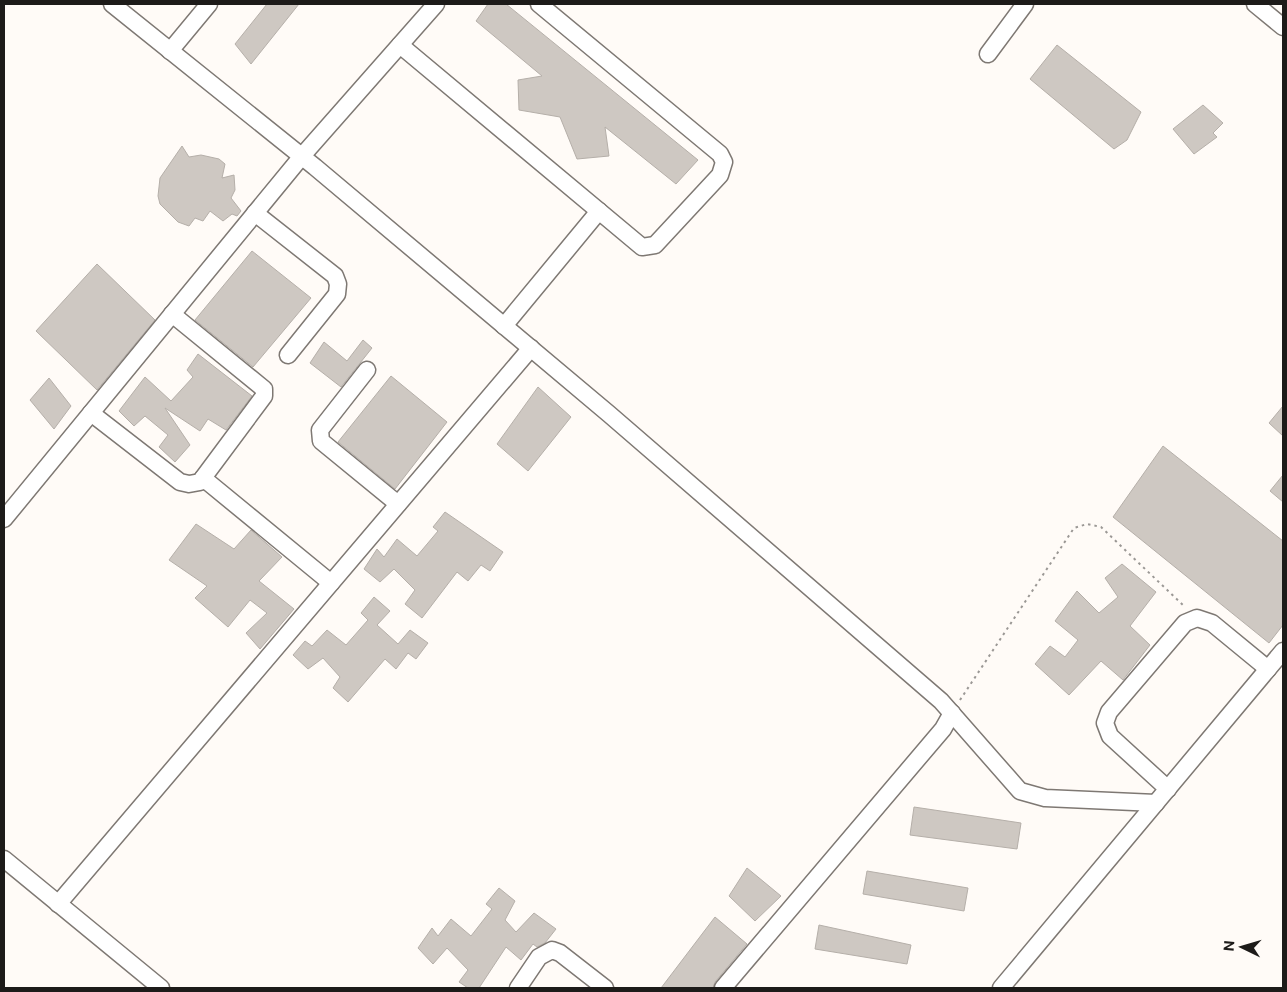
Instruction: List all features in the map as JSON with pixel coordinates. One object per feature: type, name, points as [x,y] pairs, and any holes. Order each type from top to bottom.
[{"type":"lane","points":[[112,4],[302,156],[504,326],[952,713],[1020,791],[1045,798],[1156,803]]},
{"type":"lane","points":[[170,50],[209,4]]},
{"type":"lane","points":[[4,519],[302,156],[436,4]]},
{"type":"lane","points":[[400,44],[642,247],[655,245],[720,175],[724,162],[720,154],[539,4]]},
{"type":"lane","points":[[988,54],[1025,4]]},
{"type":"lane","points":[[1255,4],[1283,27]]},
{"type":"lane","points":[[504,326],[599,211]]},
{"type":"lane","points":[[255,213],[335,276],[338,284],[337,294],[288,355]]},
{"type":"lane","points":[[91,413],[180,482],[189,484],[200,482],[264,396],[264,389],[172,314]]},
{"type":"lane","points":[[58,904],[530,348]]},
{"type":"lane","points":[[367,370],[320,430],[319,436],[321,441],[398,504]]},
{"type":"lane","points":[[203,478],[330,583]]},
{"type":"lane","points":[[1168,789],[1110,736],[1105,723],[1109,712],[1185,623],[1197,618],[1212,623],[1268,669]]},
{"type":"lane","points":[[1001,988],[1283,651]]},
{"type":"lane","points":[[723,988],[943,729],[952,713]]},
{"type":"lane","points":[[4,859],[161,988]]},
{"type":"lane","points":[[518,988],[539,957],[552,950],[560,953],[605,988]]},
{"type":"path","points":[[952,713],[1074,528],[1087,524],[1101,527],[1197,618]]},
{"type":"building","points":[[267,4],[299,4],[251,64],[235,44]]},
{"type":"building","points":[[488,4],[506,4],[698,160],[676,184],[605,127],[609,156],[577,159],[560,117],[519,110],[518,80],[542,76],[476,21]]},
{"type":"building","points":[[1057,45],[1141,112],[1127,140],[1114,149],[1030,79]]},
{"type":"building","points":[[1203,105],[1223,123],[1213,133],[1217,137],[1194,154],[1173,129]]},
{"type":"building","points":[[182,146],[189,157],[201,155],[219,159],[225,164],[222,178],[234,175],[235,190],[231,198],[241,211],[237,216],[232,214],[223,221],[210,211],[203,221],[195,218],[189,226],[178,222],[160,204],[158,196],[160,178]]},
{"type":"building","points":[[252,251],[311,298],[253,367],[195,320]]},
{"type":"building","points":[[97,264],[155,320],[97,390],[36,331]]},
{"type":"building","points":[[363,340],[372,348],[341,387],[310,363],[324,342],[347,361]]},
{"type":"building","points":[[198,354],[252,396],[226,430],[208,419],[200,431],[165,408],[190,445],[175,462],[159,447],[168,435],[145,416],[134,426],[119,411],[145,377],[171,401],[193,377],[187,370]]},
{"type":"building","points":[[391,376],[447,422],[395,489],[338,442]]},
{"type":"building","points":[[49,378],[71,406],[54,429],[30,400]]},
{"type":"building","points":[[538,387],[571,417],[528,471],[497,444]]},
{"type":"building","points":[[1283,406],[1283,436],[1269,423]]},
{"type":"building","points":[[1163,446],[1283,541],[1283,625],[1269,643],[1113,517]]},
{"type":"building","points":[[1283,475],[1283,502],[1270,491]]},
{"type":"building","points":[[445,512],[503,552],[490,571],[481,565],[468,581],[457,572],[422,618],[405,604],[415,590],[394,569],[380,582],[364,569],[377,549],[384,557],[397,539],[417,556],[438,531],[433,527]]},
{"type":"building","points":[[196,524],[234,549],[251,530],[282,557],[259,581],[294,609],[260,649],[246,633],[267,613],[250,600],[228,627],[195,598],[207,586],[169,560]]},
{"type":"building","points":[[1122,564],[1156,592],[1130,626],[1150,645],[1123,680],[1101,661],[1069,695],[1035,664],[1050,646],[1065,657],[1078,640],[1055,621],[1077,591],[1099,613],[1118,597],[1105,578]]},
{"type":"building","points":[[374,597],[390,611],[377,625],[398,644],[410,630],[428,643],[416,659],[408,653],[396,669],[385,659],[348,702],[333,688],[340,677],[323,658],[308,669],[293,655],[305,641],[312,646],[327,630],[346,645],[368,620],[361,613]]},
{"type":"building","points":[[914,807],[1021,823],[1017,849],[910,835]]},
{"type":"building","points":[[747,868],[781,896],[755,921],[729,896]]},
{"type":"building","points":[[867,871],[968,888],[964,911],[863,894]]},
{"type":"building","points":[[499,888],[515,901],[505,920],[516,932],[534,913],[556,929],[545,943],[537,947],[533,944],[521,960],[506,947],[479,988],[468,988],[459,982],[468,970],[447,948],[433,964],[418,948],[432,928],[438,936],[451,919],[471,936],[492,909],[486,904]]},
{"type":"building","points":[[715,917],[747,944],[715,982],[713,988],[661,988]]},
{"type":"building","points":[[819,925],[911,945],[907,964],[815,949]]}]
